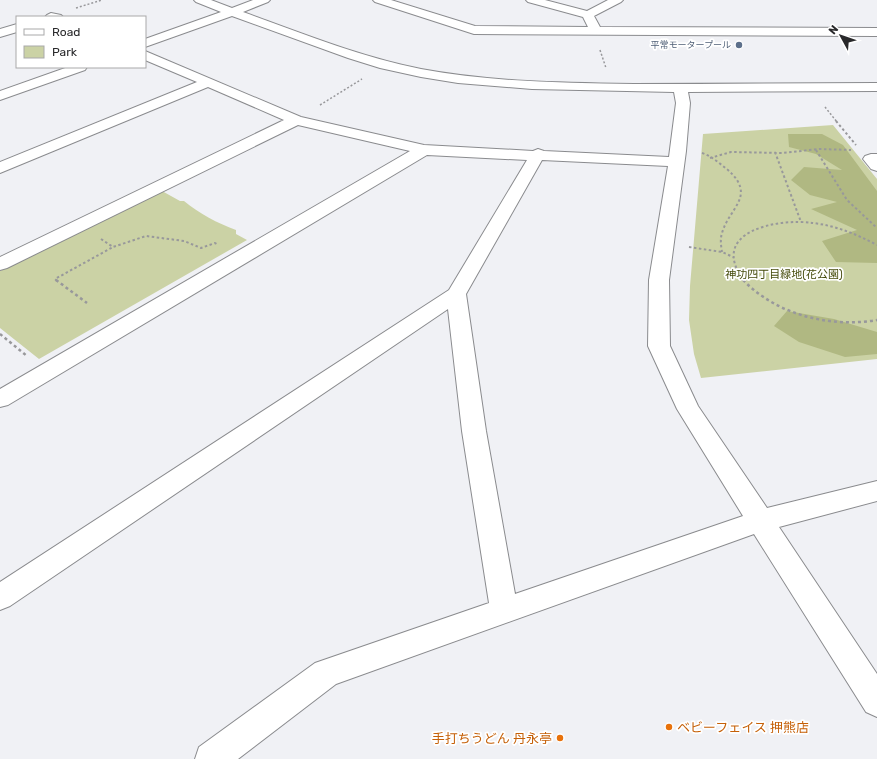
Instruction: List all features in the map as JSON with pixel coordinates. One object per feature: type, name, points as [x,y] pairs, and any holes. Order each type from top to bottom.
[{"type":"street","points":[[200,0],[343,52],[385,65],[475,82],[528,86],[680,88],[877,87]]},
{"type":"street","points":[[146,43],[264,0]]},
{"type":"street","points":[[378,0],[474,30],[877,32]]},
{"type":"street","points":[[532,0],[588,15],[617,0]]},
{"type":"street","points":[[588,15],[595,30]]},
{"type":"street","points":[[0,33],[16,28]]},
{"type":"street","points":[[146,55],[296,120],[424,150],[538,154],[676,162]]},
{"type":"street","points":[[0,96],[77,68]]},
{"type":"street","points":[[0,168],[207,82]]},
{"type":"street","points":[[680,88],[683,103],[659,280],[659,346],[688,409],[877,701]]},
{"type":"street","points":[[0,264],[296,120]]},
{"type":"street","points":[[0,399],[424,150]]},
{"type":"street","points":[[0,597],[456,294],[538,154]]},
{"type":"street","points":[[456,294],[474,431],[504,610]]},
{"type":"street","points":[[211,759],[326,673],[760,521],[877,491]]},
{"type":"path","points":[[57,16],[102,0]]},
{"type":"path","points":[[595,30],[607,74]]},
{"type":"path","points":[[296,120],[362,79]]},
{"type":"path","points":[[820,102],[871,158]]},
{"type":"path","points":[[710,158],[731,152],[816,150],[871,158]]},
{"type":"path","points":[[816,150],[847,200],[877,228]]},
{"type":"path","points":[[775,152],[801,222]]},
{"type":"path","points":[[699,153],[704,154],[732,173],[739,182],[742,191],[740,202],[723,231],[721,244],[722,252]]},
{"type":"path","points":[[877,245],[852,233],[824,224],[801,222],[770,223],[750,230],[737,242],[733,257],[739,275],[756,292],[782,308],[814,318],[846,323],[877,320]]},
{"type":"path","points":[[82,225],[113,247]]},
{"type":"path","points":[[87,303],[55,279],[113,247],[146,236],[184,241],[201,248],[215,243],[241,257]]},
{"type":"path","points":[[685,246],[722,252],[733,257]]},
{"type":"path","points":[[0,334],[45,372]]},
{"type":"green space","name":"神功四丁目緑地(花公園)","points":[[833,125],[877,179],[877,359],[701,378],[694,354],[689,320],[690,286],[703,134]]},
{"type":"green space","points":[[788,134],[822,134],[843,145],[877,191],[877,263],[836,262],[822,241],[857,230],[811,209],[837,202],[810,195],[791,180],[804,167],[842,170],[816,154],[789,147]]},
{"type":"green space","points":[[162,191],[180,201],[184,201],[209,218],[236,230],[236,234],[247,240],[39,359],[0,328],[0,271]]},
{"type":"green space","points":[[787,311],[834,319],[877,332],[877,354],[845,357],[799,342],[774,326]]},
{"type":"place","name":"平常モータープール","points":[[739,45]]},
{"type":"place","name":"ベビーフェイス 押熊店","points":[[669,727]]},
{"type":"place","name":"手打ちうどん 丹永亭","points":[[560,738]]}]
